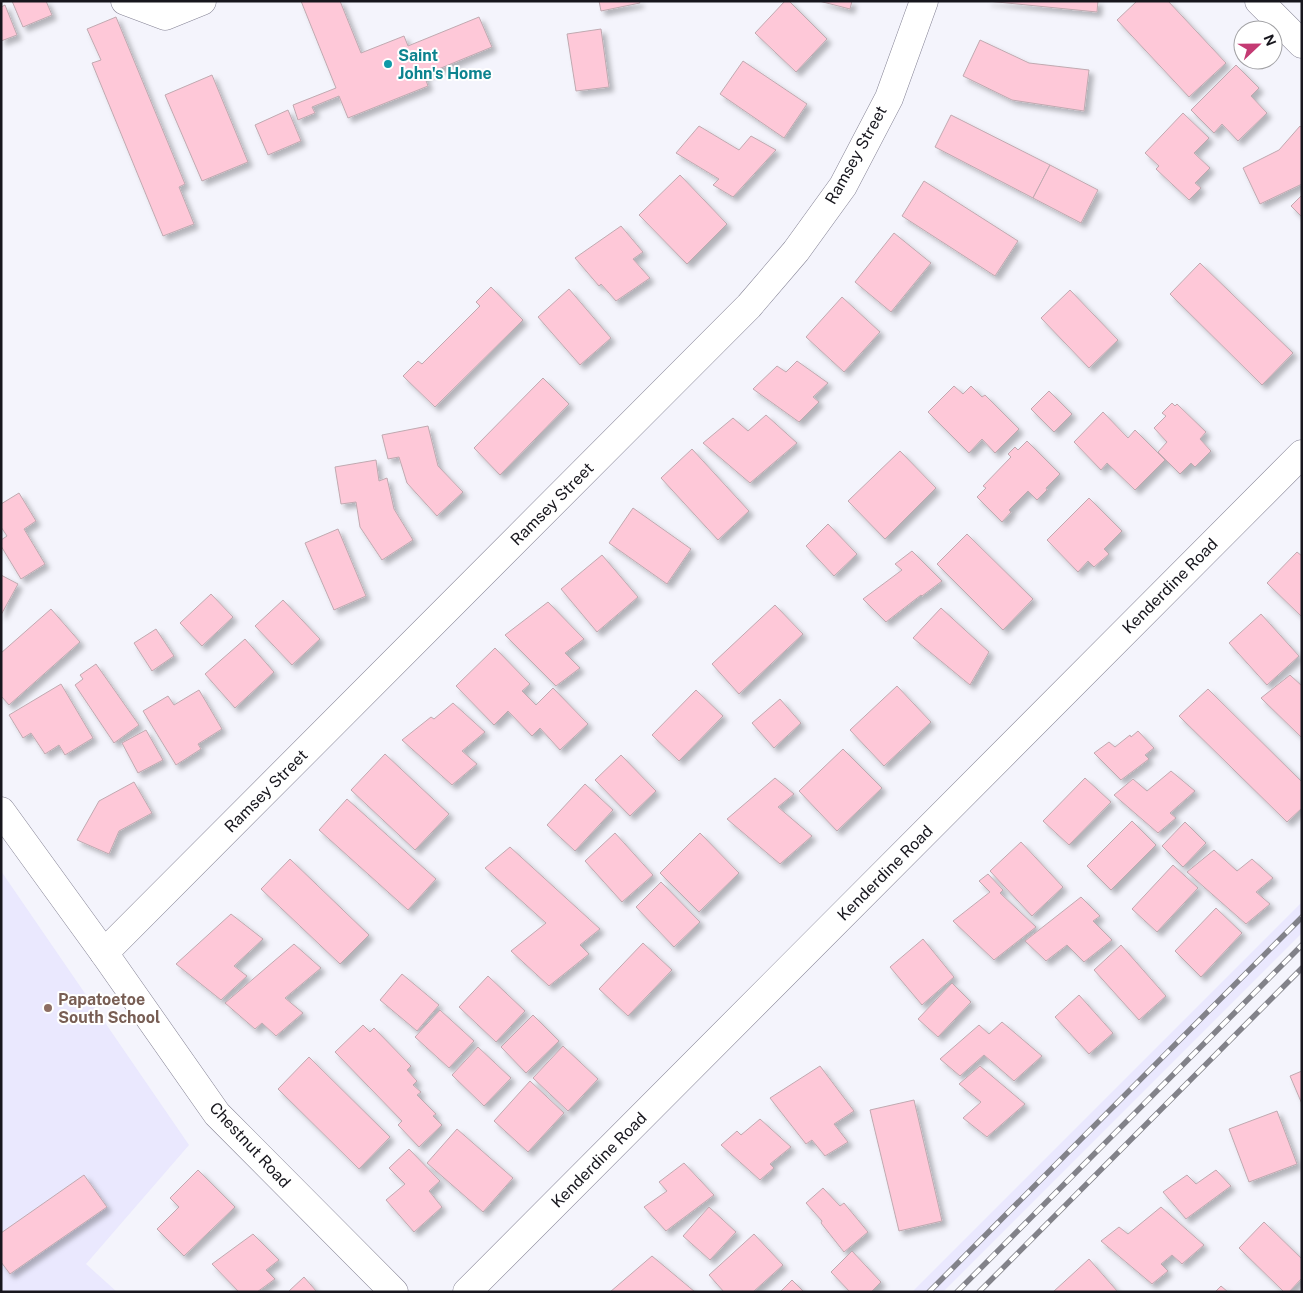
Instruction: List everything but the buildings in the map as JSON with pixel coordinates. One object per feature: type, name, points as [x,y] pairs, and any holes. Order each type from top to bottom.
[{"type":"street","points":[[124,1],[165,16],[202,1]]},
{"type":"street","name":"Ramsey Street","points":[[104,952],[749,306],[796,251],[843,186],[889,98],[924,1]]},
{"type":"street","points":[[1260,1],[1302,44]]},
{"type":"street","name":"Kenderdine Road","points":[[467,1292],[1302,454]]},
{"type":"street","name":"Chestnut Road","points":[[1,811],[104,952],[217,1114],[394,1292]]},
{"type":"shaded area","name":"Papatoetoe South School","points":[[1,871],[189,1145],[86,1264],[117,1292],[1,1292]]},
{"type":"shaded area","points":[[1302,902],[1302,933],[943,1292],[912,1292]]},
{"type":"railway","points":[[929,1292],[1302,917]]},
{"type":"railway","points":[[957,1292],[1302,945]]},
{"type":"railway","points":[[979,1292],[1302,968]]},
{"type":"place","name":"Saint John's Home","points":[[388,64]]},
{"type":"place","name":"Papatoetoe South School","points":[[48,1008]]}]
